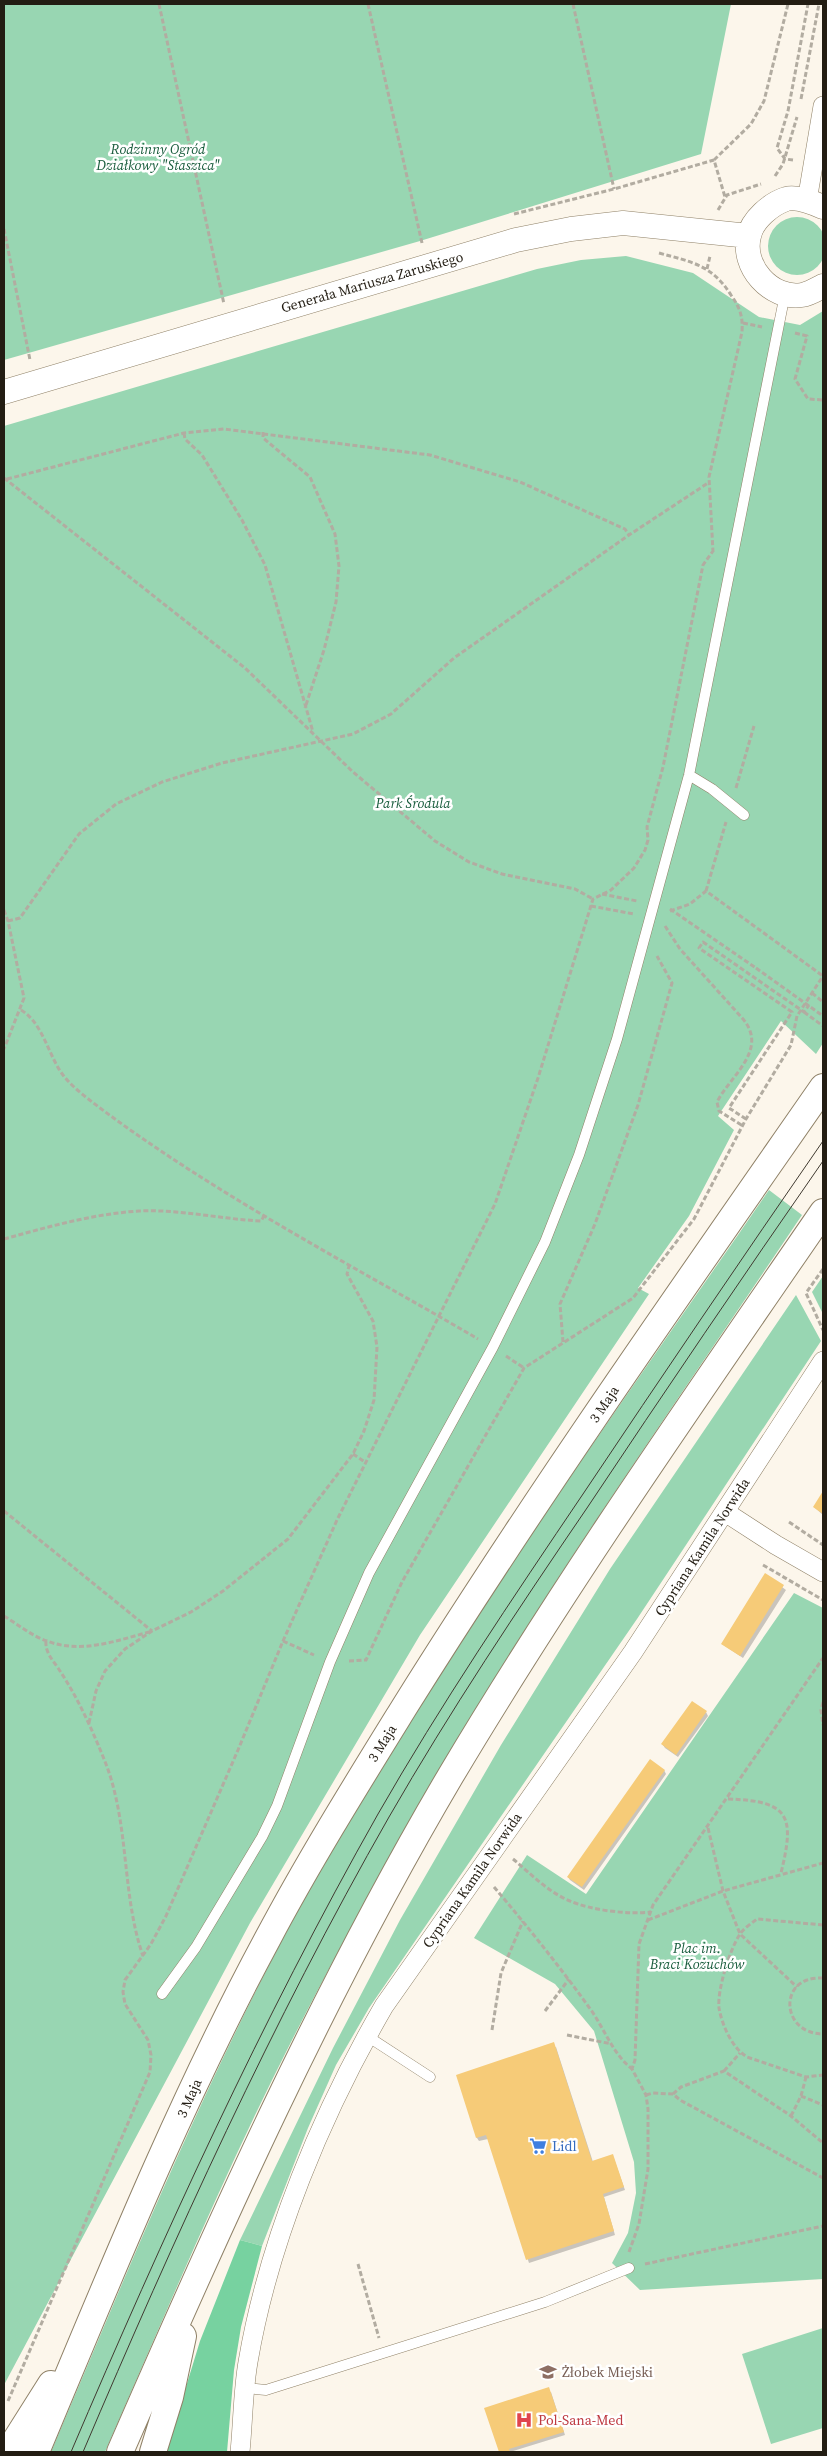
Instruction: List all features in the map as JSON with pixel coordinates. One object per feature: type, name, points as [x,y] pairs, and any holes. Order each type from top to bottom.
[{"type":"main road","name":"3 Maja","points":[[36,2452],[93,2315],[203,2067],[267,1939],[329,1828],[497,1562],[823,1087]]},
{"type":"main road","points":[[120,2452],[276,2104],[330,1995],[450,1778],[520,1663],[627,1499],[823,1212]]},
{"type":"main road","points":[[153,2452],[170,2397],[194,2284]]},
{"type":"main road","points":[[8,2452],[93,2315]]},
{"type":"street","points":[[823,106],[815,204],[787,199],[771,208],[756,220],[748,236],[749,254],[756,274],[768,286],[785,294],[803,295],[823,286]]},
{"type":"street","name":"Generała Mariusza Zaruskiego","points":[[4,392],[516,240],[572,229],[623,223],[748,236]]},
{"type":"street","name":"Cypriana Kamila Norwida","points":[[240,2452],[248,2362],[263,2292],[314,2147],[367,2036],[384,2006],[496,1844],[633,1652],[823,1360]]},
{"type":"street","points":[[725,1512],[776,1545],[823,1572]]},
{"type":"lane","points":[[162,1994],[196,1947],[262,1837],[277,1806],[330,1662],[369,1573],[493,1347],[545,1242],[579,1156],[617,1039],[689,775],[785,294]]},
{"type":"lane","points":[[689,775],[712,789],[744,816]]},
{"type":"lane","points":[[367,2036],[430,2077]]},
{"type":"lane","points":[[245,2388],[266,2390],[545,2302],[629,2268]]},
{"type":"path","points":[[159,4],[223,299]]},
{"type":"path","points":[[368,4],[420,241],[421,244],[430,241]]},
{"type":"path","points":[[573,4],[614,189]]},
{"type":"path","points":[[510,215],[614,189],[714,160],[751,124],[764,101],[788,4]]},
{"type":"path","points":[[785,159],[777,148],[788,111],[808,4]]},
{"type":"path","points":[[800,106],[819,4]]},
{"type":"path","points":[[771,179],[780,170],[785,159],[798,115]]},
{"type":"path","points":[[714,160],[725,197]]},
{"type":"path","points":[[718,209],[725,197],[766,182]]},
{"type":"path","points":[[4,229],[28,353]]},
{"type":"path","points":[[707,269],[711,249]]},
{"type":"path","points":[[6,2405],[148,2078],[152,2060],[150,2045],[129,2013],[123,1992],[128,1975],[158,1932],[238,1750],[283,1640],[365,1462],[501,1190],[538,1078],[593,899],[611,890],[634,868],[645,850],[648,840],[647,827],[663,767],[703,565],[713,550],[709,482],[742,324],[742,312],[723,282],[707,269],[656,252]]},
{"type":"path","points":[[4,479],[184,433],[224,429],[263,432],[382,447],[439,458],[520,482],[625,529],[629,534]]},
{"type":"path","points":[[263,432],[263,438],[310,477],[336,534],[340,566],[336,602],[324,650],[305,708]]},
{"type":"path","points":[[184,433],[185,439],[202,455],[242,520],[265,565],[285,629],[313,733]]},
{"type":"path","points":[[4,479],[245,668],[353,772],[435,841],[469,862],[502,874],[575,889],[593,899]]},
{"type":"path","points":[[8,922],[20,918],[78,834],[116,804],[162,782],[213,766],[353,734],[391,714],[454,658],[629,534],[709,482]]},
{"type":"path","points":[[283,1640],[330,1662],[366,1660],[402,1582],[524,1368],[633,1298],[694,1219],[746,1119],[792,1045],[797,1016],[823,976],[706,891],[690,904],[670,910]]},
{"type":"path","points":[[602,894],[653,904],[670,910],[823,1016]]},
{"type":"path","points":[[591,906],[649,918],[664,925],[680,949],[746,1023],[750,1031],[751,1051],[717,1102],[719,1111],[743,1126]]},
{"type":"path","points":[[4,910],[24,998],[21,1010],[4,1049]]},
{"type":"path","points":[[660,933],[670,910]]},
{"type":"path","points":[[746,1119],[730,1108],[792,1012],[699,948],[703,942],[823,1026]]},
{"type":"path","points":[[564,1342],[560,1304],[595,1224],[638,1105],[672,983],[654,950]]},
{"type":"path","points":[[812,993],[823,1002]]},
{"type":"path","points":[[804,1012],[809,1005]]},
{"type":"path","points":[[21,1010],[32,1016],[49,1052],[63,1075],[81,1093],[178,1164],[349,1266],[493,1347]]},
{"type":"path","points":[[4,1239],[73,1220],[139,1211],[182,1212],[260,1221],[264,1216]]},
{"type":"path","points":[[89,1723],[96,1690],[105,1671],[125,1649],[152,1632],[191,1612],[223,1591],[288,1539],[353,1454],[364,1431],[374,1400],[377,1347],[373,1321],[347,1274],[349,1266]]},
{"type":"path","points":[[823,1269],[806,1293],[823,1330]]},
{"type":"path","points":[[353,1454],[365,1462]]},
{"type":"path","points":[[4,1511],[152,1632]]},
{"type":"path","points":[[789,1522],[823,1545]]},
{"type":"path","points":[[763,1565],[823,1600]]},
{"type":"path","points":[[4,1616],[46,1641],[68,1647],[105,1644],[152,1632]]},
{"type":"path","points":[[46,1641],[45,1649],[68,1682],[89,1723],[107,1768],[122,1830],[135,1933],[143,1956]]},
{"type":"path","points":[[632,2069],[635,2060],[639,1944],[651,1912],[823,1658]]},
{"type":"path","points":[[823,1702],[823,1725]]},
{"type":"path","points":[[728,1799],[760,1801],[771,1805],[781,1812],[789,1830],[789,1842],[782,1873]]},
{"type":"path","points":[[708,1827],[723,1892],[740,1934],[797,1987]]},
{"type":"path","points":[[506,1863],[511,1857],[545,1886],[570,1902],[637,1914],[651,1912]]},
{"type":"path","points":[[648,1920],[723,1892],[782,1873],[823,1863]]},
{"type":"path","points":[[490,1882],[569,1979],[622,2061],[632,2069],[646,2095],[648,2109],[648,2169],[638,2224],[627,2256],[629,2268],[682,2254],[823,2226]]},
{"type":"path","points":[[823,1925],[757,1919],[740,1934],[723,1974],[719,2007],[731,2040],[740,2053],[777,2069],[806,2076],[823,2075]]},
{"type":"path","points":[[492,2030],[502,1972],[523,1921]]},
{"type":"path","points":[[823,1978],[807,1980],[797,1987],[790,2001],[791,2017],[801,2030],[814,2034],[823,2034]]},
{"type":"path","points":[[545,2011],[569,1979]]},
{"type":"path","points":[[567,2035],[612,2044]]},
{"type":"path","points":[[673,2094],[681,2087],[724,2071],[740,2053]]},
{"type":"path","points":[[724,2071],[791,2116],[823,2144]]},
{"type":"path","points":[[791,2116],[801,2096],[806,2076]]},
{"type":"path","points":[[646,2095],[653,2092],[673,2094],[680,2100],[823,2178]]},
{"type":"path","points":[[801,2096],[823,2105]]},
{"type":"path","points":[[358,2264],[376,2329]]},
{"type":"path","points":[[372,2344],[380,2341]]},
{"type":"green space","name":"Rodzinny Ogród Działkowy \"Staszica\"","points":[[4,4],[731,4],[701,154],[420,241],[4,360]]},
{"type":"green space","points":[[797,217],[808,219],[821,230],[826,246],[824,257],[813,270],[797,275],[786,273],[773,262],[768,246],[770,235],[781,222]]},
{"type":"green space","name":"Park Środula","points":[[626,256],[693,273],[759,317],[800,325],[823,311],[823,1043],[816,1054],[781,1021],[718,1116],[734,1130],[689,1216],[638,1288],[649,1294],[420,1635],[250,1923],[4,2385],[4,426],[537,269],[581,260]]},
{"type":"green space","points":[[769,1190],[802,1215],[536,1612],[453,1747],[390,1857],[330,1967],[266,2092],[195,2246],[105,2452],[51,2452],[141,2240],[204,2099],[236,2030],[307,1894],[359,1803],[471,1624]]},
{"type":"green space","points":[[823,1276],[823,1314],[812,1292]]},
{"type":"green space","points":[[796,1295],[821,1341],[637,1619],[369,2008],[336,2065],[308,2128],[262,2246],[240,2240],[333,2048],[400,1920],[501,1745],[610,1569]]},
{"type":"green space","name":"Plac im. Braci Kożuchów","points":[[794,1593],[823,1608],[823,2279],[640,2290],[612,2263],[628,2233],[636,2193],[634,2162],[594,2031],[555,1984],[474,1938],[527,1855],[586,1894]]},
{"type":"green space","points":[[240,2240],[262,2246],[241,2327],[234,2370],[227,2452],[166,2452],[200,2341]]},
{"type":"green space","points":[[823,2328],[823,2428],[771,2444],[742,2354]]},
{"type":"building","points":[[823,1491],[823,1514],[813,1507]]},
{"type":"building","points":[[765,1573],[784,1585],[740,1656],[721,1644]]},
{"type":"building","points":[[692,1701],[707,1711],[676,1755],[661,1744]]},
{"type":"building","points":[[650,1759],[665,1770],[582,1887],[567,1877]]},
{"type":"building","name":"Lidl","points":[[554,2042],[592,2161],[613,2154],[624,2187],[603,2194],[614,2231],[526,2260],[486,2135],[476,2138],[456,2075]]},
{"type":"building","name":"Pol-Sana-Med","points":[[549,2387],[564,2432],[509,2449],[510,2452],[499,2452],[484,2408]]},
{"type":"tram line","points":[[71,2452],[178,2209],[254,2049],[335,1892],[378,1814],[427,1732],[504,1612],[672,1361],[823,1141]]},
{"type":"tram line","points":[[83,2452],[189,2210],[265,2051],[346,1894],[389,1817],[460,1699],[510,1622],[823,1161]]},
{"type":"place","name":"Lidl","points":[[538,2146]]},
{"type":"place","name":"Żłobek Miejski","points":[[548,2372]]},
{"type":"place","name":"Pol-Sana-Med","points":[[524,2420]]}]
